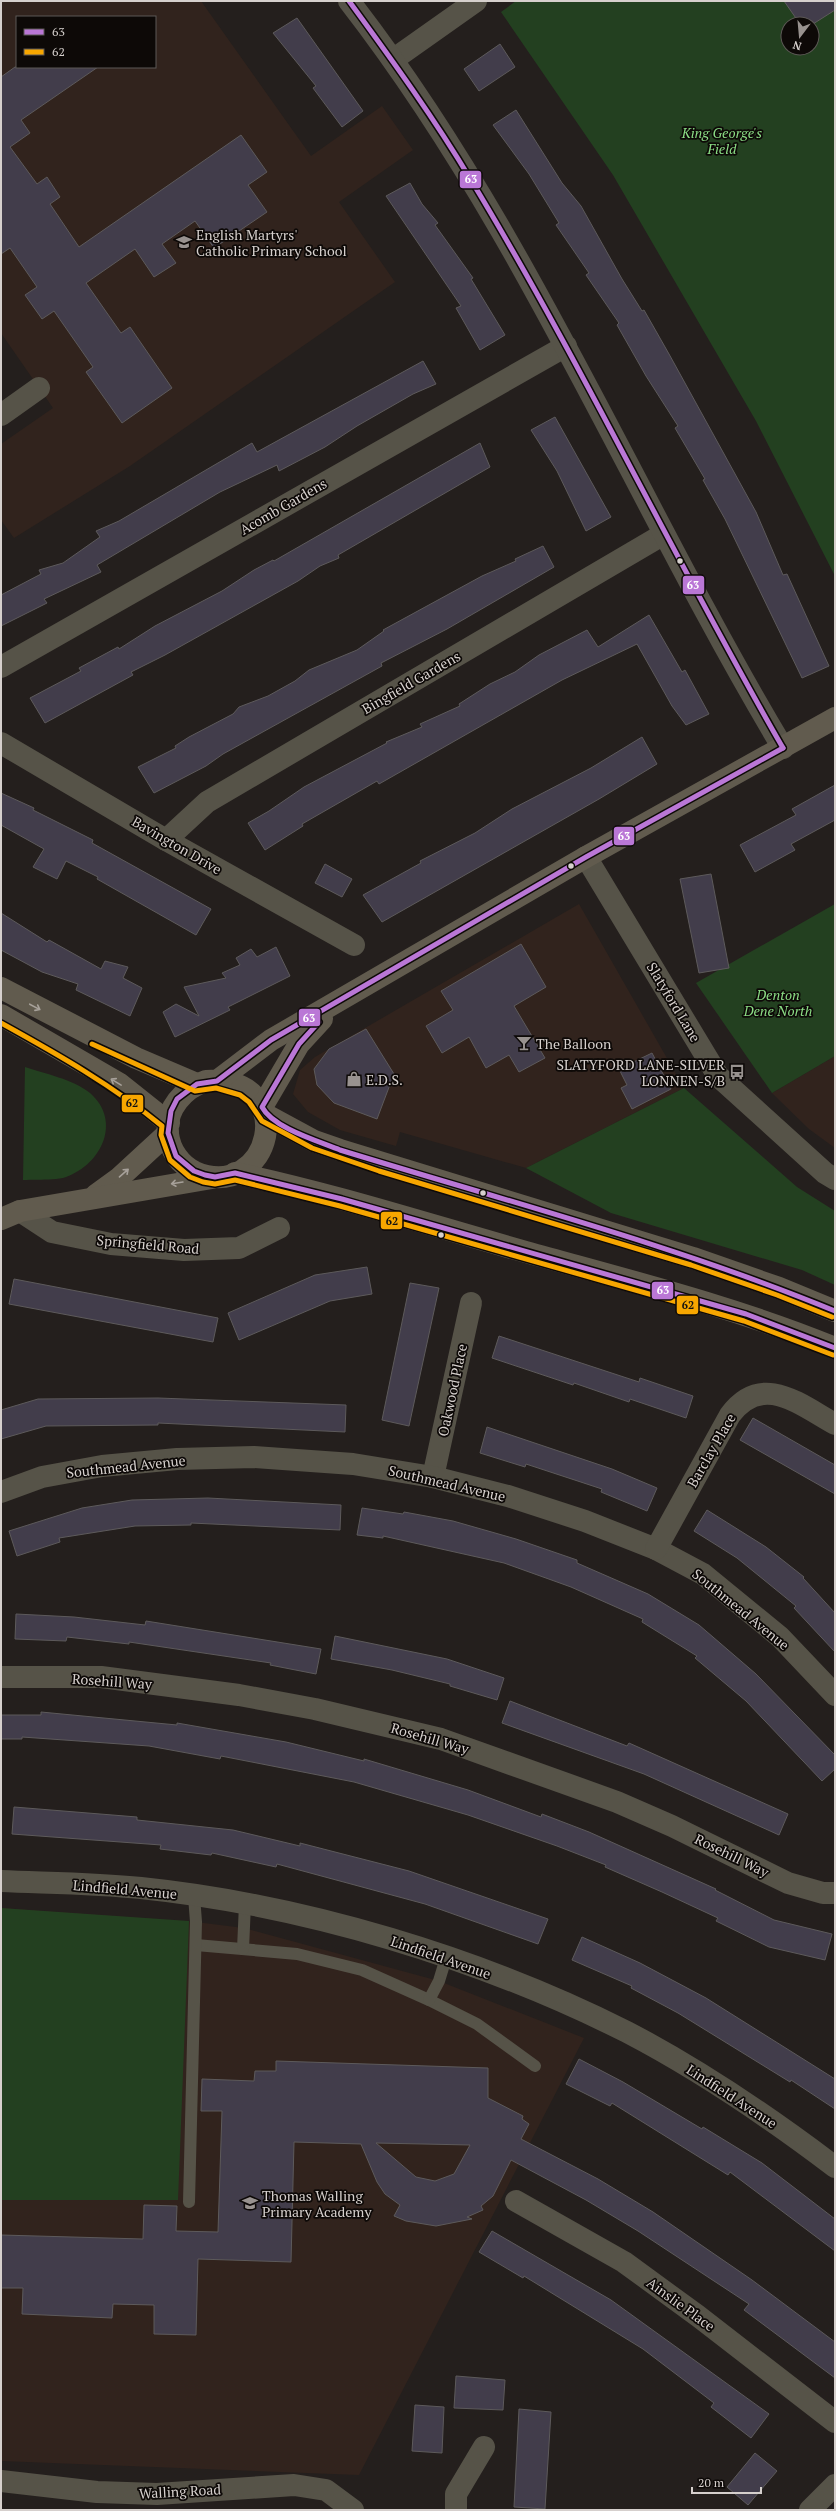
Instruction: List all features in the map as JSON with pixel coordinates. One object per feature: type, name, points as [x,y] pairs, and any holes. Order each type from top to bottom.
[{"type":"main road","points":[[168,1128],[177,1100],[271,1040],[586,857],[835,718]]},
{"type":"main road","points":[[1,988],[136,1058],[207,1082],[243,1089],[254,1097],[264,1111],[314,1141],[693,1258],[779,1288],[835,1311]]},
{"type":"main road","points":[[225,1175],[252,1162],[259,1153],[267,1134],[264,1111],[298,1044],[338,1002]]},
{"type":"main road","points":[[1,1015],[120,1084],[168,1128],[176,1156],[194,1171],[225,1175],[335,1197],[746,1314],[835,1348]]},
{"type":"main road","name":"Springfield Road","points":[[93,1197],[118,1179],[168,1128]]},
{"type":"main road","name":"Springfield Road","points":[[10,1215],[93,1197],[225,1175]]},
{"type":"street","points":[[349,1],[394,59],[453,150],[566,346],[664,534],[783,748]]},
{"type":"street","points":[[394,59],[476,1]]},
{"type":"street","name":"Acomb Gardens","points":[[1,667],[566,346]]},
{"type":"street","points":[[1,415],[39,388]]},
{"type":"street","name":"Bingfield Gardens","points":[[166,840],[207,802],[664,534]]},
{"type":"street","name":"Bavington Drive","points":[[1,743],[166,840],[354,945]]},
{"type":"street","name":"Slatyford Lane","points":[[586,857],[718,1076],[825,1173],[835,1179]]},
{"type":"street","name":"Springfield Road","points":[[10,1215],[52,1232],[111,1244],[184,1250],[239,1248],[279,1228]]},
{"type":"street","name":"Oakwood Place","points":[[433,1477],[471,1303]]},
{"type":"street","name":"Barclay Place","points":[[656,1549],[730,1415],[740,1402],[754,1394],[770,1393],[793,1401],[835,1424]]},
{"type":"street","name":"Southmead Avenue","points":[[1,1492],[42,1476],[102,1466],[177,1459],[254,1457],[353,1464],[433,1477],[508,1496],[578,1518],[656,1549],[703,1574],[780,1637],[835,1695]]},
{"type":"street","name":"Rosehill Way","points":[[1,1677],[101,1677],[239,1694],[315,1708],[440,1739],[617,1802],[672,1826],[788,1883],[823,1893],[835,1893]]},
{"type":"street","name":"Lindfield Avenue","points":[[1,1881],[141,1888],[245,1904],[366,1931],[446,1958],[543,1994],[628,2033],[729,2092],[835,2167]]},
{"type":"street","name":"Ainslie Place","points":[[516,2201],[624,2262],[698,2316],[835,2422]]},
{"type":"street","points":[[456,2510],[456,2494],[484,2447]]},
{"type":"street","name":"Walling Road","points":[[1,2481],[97,2492],[157,2494],[294,2485],[326,2490],[353,2510]]},
{"type":"street","points":[[810,2510],[835,2485]]},
{"type":"lane","points":[[189,2202],[196,1945],[194,1896]]},
{"type":"lane","points":[[243,1949],[245,1904]]},
{"type":"lane","points":[[196,1945],[297,1954],[362,1970],[430,2000],[477,2024],[535,2066]]},
{"type":"lane","points":[[430,2000],[439,1981],[446,1958]]},
{"type":"shaded area","name":"English Martyrs' Catholic Primary School","points":[[1,1],[201,1],[311,156],[382,106],[413,150],[339,202],[395,282],[130,466],[14,538],[1,520],[1,444],[53,408],[1,333]]},
{"type":"shaded area","name":"The Balloon","points":[[579,904],[684,1088],[526,1168],[400,1132],[396,1146],[340,1130],[308,1112],[293,1094],[300,1070],[315,1057]]},
{"type":"shaded area","points":[[835,1056],[835,1148],[809,1129],[772,1093]]},
{"type":"shaded area","name":"Thomas Walling Primary Academy","points":[[1,1908],[196,1922],[244,1928],[439,1981],[584,2038],[359,2475],[1,2461]]},
{"type":"green space","name":"King George's Field","points":[[516,1],[835,1],[835,576],[756,421],[613,175],[501,12]]},
{"type":"green space","name":"Denton Dene North","points":[[835,904],[835,1056],[772,1093],[696,983]]},
{"type":"green space","points":[[25,1067],[59,1077],[83,1088],[100,1104],[105,1116],[106,1128],[104,1141],[98,1152],[79,1171],[66,1177],[23,1180]]},
{"type":"green space","points":[[684,1088],[797,1187],[835,1211],[835,1285],[802,1270],[611,1213],[526,1168]]},
{"type":"green space","points":[[1,1908],[189,1921],[178,2200],[1,2200]]},
{"type":"building","points":[[784,1],[835,1],[835,10],[820,20],[820,16],[794,16]]},
{"type":"building","points":[[297,18],[363,111],[342,127],[313,88],[316,86],[273,33]]},
{"type":"building","points":[[500,44],[515,67],[479,91],[464,69]]},
{"type":"building","points":[[15,67],[97,68],[21,120],[30,133],[10,147],[37,184],[47,177],[60,197],[50,204],[79,247],[241,135],[267,172],[248,185],[267,212],[214,248],[195,221],[162,244],[176,263],[154,277],[135,249],[86,283],[121,333],[130,327],[172,388],[122,423],[86,372],[93,367],[54,311],[42,319],[25,295],[37,287],[10,248],[1,254],[1,77]]},
{"type":"building","points":[[516,110],[562,183],[581,206],[622,279],[642,311],[644,310],[669,354],[756,512],[783,575],[787,574],[829,666],[802,678],[725,519],[703,480],[705,479],[675,428],[678,426],[646,376],[617,325],[619,323],[586,275],[589,273],[556,225],[559,223],[529,174],[493,125]]},
{"type":"building","points":[[410,183],[422,204],[438,223],[435,225],[473,278],[471,279],[505,335],[480,350],[456,308],[461,306],[386,196]]},
{"type":"building","points":[[423,361],[436,384],[413,394],[357,426],[325,447],[279,471],[277,465],[220,492],[97,565],[101,572],[44,599],[47,603],[1,626],[1,595],[41,574],[39,570],[63,563],[100,537],[96,531],[119,521],[252,443],[257,452]]},
{"type":"building","points":[[555,417],[611,517],[586,531],[557,471],[531,430]]},
{"type":"building","points":[[480,443],[490,467],[338,555],[339,558],[320,566],[298,581],[165,655],[131,672],[133,675],[45,723],[30,698],[81,671],[79,668],[118,647],[119,649],[155,626],[222,591],[254,570],[273,560],[274,561]]},
{"type":"building","points":[[543,546],[554,567],[447,629],[381,663],[382,666],[223,754],[206,766],[154,793],[138,767],[176,748],[175,746],[189,737],[233,714],[239,707],[268,696],[295,681],[309,670],[357,650],[384,631],[383,630],[482,576],[516,561],[515,559]]},
{"type":"building","points":[[649,615],[682,672],[685,670],[709,714],[686,725],[672,706],[637,644],[562,680],[379,784],[377,781],[302,824],[303,826],[265,850],[248,823],[269,811],[304,787],[387,743],[386,742],[422,727],[420,724],[460,706],[459,704],[490,684],[515,672],[539,655],[587,630],[598,647]]},
{"type":"building","points":[[642,737],[657,764],[599,799],[382,922],[363,895],[421,863],[420,861],[475,833],[512,809],[591,768]]},
{"type":"building","points":[[835,785],[835,820],[791,844],[795,850],[755,872],[740,845],[796,815],[792,809]]},
{"type":"building","points":[[1,793],[34,808],[33,810],[93,840],[92,843],[211,909],[196,935],[97,879],[98,877],[66,861],[57,879],[33,867],[44,849],[1,825]]},
{"type":"building","points":[[325,864],[352,879],[342,897],[315,883]]},
{"type":"building","points":[[711,874],[729,968],[699,973],[680,879]]},
{"type":"building","points":[[1,913],[47,942],[49,940],[101,969],[105,961],[128,967],[123,978],[142,988],[130,1016],[76,990],[78,984],[42,972],[1,950]]},
{"type":"building","points":[[521,944],[546,987],[514,1006],[545,1058],[519,1072],[509,1055],[486,1068],[469,1037],[442,1053],[426,1026],[453,1010],[441,991]]},
{"type":"building","points":[[276,947],[290,976],[228,1007],[230,1010],[175,1037],[163,1012],[176,1004],[199,1016],[184,987],[226,978],[222,973],[240,965],[236,958],[251,949],[257,957]]},
{"type":"building","name":"E.D.S.","points":[[366,1029],[394,1074],[377,1119],[334,1103],[317,1085],[314,1069],[329,1049]]},
{"type":"building","points":[[652,1053],[671,1089],[632,1109],[621,1088],[627,1085],[619,1069]]},
{"type":"building","points":[[367,1267],[372,1294],[330,1301],[239,1340],[228,1313],[315,1275]]},
{"type":"building","points":[[14,1279],[218,1318],[213,1342],[9,1304]]},
{"type":"building","points":[[410,1283],[439,1288],[409,1426],[382,1420]]},
{"type":"building","points":[[499,1336],[639,1382],[640,1378],[693,1396],[686,1418],[630,1399],[629,1402],[574,1383],[573,1385],[492,1358]]},
{"type":"building","points":[[158,1398],[346,1405],[345,1432],[158,1423],[158,1425],[46,1426],[1,1439],[1,1410],[38,1399]]},
{"type":"building","points":[[753,1418],[835,1465],[835,1494],[740,1440]]},
{"type":"building","points":[[487,1427],[612,1469],[657,1488],[647,1511],[601,1492],[602,1489],[526,1464],[525,1467],[480,1453]]},
{"type":"building","points":[[208,1498],[341,1505],[340,1530],[191,1523],[191,1525],[135,1526],[59,1538],[60,1542],[17,1556],[9,1531],[82,1508],[132,1500]]},
{"type":"building","points":[[362,1508],[403,1514],[404,1512],[453,1521],[516,1539],[577,1560],[577,1563],[648,1594],[699,1625],[756,1674],[835,1755],[835,1769],[822,1781],[746,1701],[695,1658],[697,1656],[642,1622],[643,1619],[571,1587],[504,1563],[383,1536],[383,1538],[357,1535]]},
{"type":"building","points":[[707,1510],[766,1547],[804,1577],[803,1578],[835,1613],[835,1652],[794,1608],[796,1606],[737,1558],[694,1531]]},
{"type":"building","points":[[16,1614],[74,1617],[145,1625],[146,1621],[321,1649],[316,1674],[270,1665],[271,1663],[129,1642],[129,1644],[67,1637],[66,1641],[15,1639]]},
{"type":"building","points":[[335,1636],[447,1659],[504,1678],[497,1700],[450,1686],[450,1684],[392,1670],[331,1659]]},
{"type":"building","points":[[510,1701],[627,1746],[629,1743],[788,1814],[779,1835],[644,1774],[502,1723]]},
{"type":"building","points":[[41,1712],[177,1725],[177,1723],[286,1742],[364,1761],[364,1759],[468,1790],[541,1817],[542,1814],[589,1832],[716,1889],[715,1890],[774,1920],[832,1934],[825,1960],[769,1947],[716,1921],[718,1918],[605,1867],[606,1865],[557,1846],[468,1815],[354,1782],[221,1756],[220,1759],[149,1746],[22,1737],[22,1739],[1,1739],[1,1715],[41,1715]]},
{"type":"building","points":[[14,1807],[137,1817],[137,1820],[233,1830],[300,1846],[300,1843],[409,1871],[548,1919],[538,1944],[425,1904],[277,1864],[276,1867],[212,1853],[211,1855],[160,1849],[161,1845],[12,1834]]},
{"type":"building","points":[[582,1937],[640,1963],[706,1998],[835,2079],[835,2109],[791,2080],[790,2082],[678,2013],[631,1988],[632,1986],[572,1960]]},
{"type":"building","points":[[579,2059],[623,2082],[702,2129],[703,2127],[762,2163],[835,2219],[835,2251],[730,2172],[728,2175],[612,2103],[610,2106],[566,2084]]},
{"type":"building","points":[[276,2061],[488,2068],[488,2098],[523,2116],[522,2119],[529,2124],[521,2139],[598,2179],[653,2212],[752,2280],[835,2342],[835,2378],[744,2310],[749,2304],[638,2231],[586,2200],[511,2160],[493,2196],[481,2206],[483,2210],[467,2217],[472,2219],[436,2226],[406,2221],[394,2216],[400,2205],[385,2194],[377,2182],[361,2144],[294,2142],[291,2262],[198,2259],[196,2335],[154,2334],[154,2305],[113,2304],[112,2318],[22,2314],[23,2288],[1,2288],[1,2235],[143,2239],[144,2205],[177,2206],[176,2231],[218,2232],[222,2111],[201,2111],[202,2079],[254,2081],[255,2071],[276,2071]],"holes":[[[376,2143],[470,2145],[454,2174],[435,2181],[416,2177]]]},
{"type":"building","points":[[492,2231],[611,2300],[769,2414],[751,2438],[711,2407],[714,2403],[643,2349],[524,2276],[523,2278],[479,2252]]},
{"type":"building","points":[[456,2376],[505,2380],[503,2410],[454,2408]]},
{"type":"building","points":[[415,2405],[444,2407],[442,2453],[412,2451]]},
{"type":"building","points":[[519,2409],[551,2412],[545,2509],[514,2507]]},
{"type":"building","points":[[755,2453],[777,2471],[748,2505],[727,2487]]},
{"type":"transit line","name":"63","points":[[349,1],[397,67],[442,134],[512,250],[552,320],[704,606],[783,748]]},
{"type":"transit line","name":"63","points":[[783,748],[586,857],[271,1040],[217,1081],[197,1084],[177,1099],[171,1111],[168,1133],[176,1156],[194,1171],[205,1175],[215,1177],[235,1173],[342,1199],[746,1314],[835,1348]]},
{"type":"transit line","name":"63","points":[[319,1022],[299,1044],[262,1107],[268,1115],[286,1127],[297,1133],[340,1150],[590,1225],[714,1265],[835,1311]]},
{"type":"transit line","name":"62","points":[[1,1023],[63,1058],[104,1084],[124,1097],[162,1126],[161,1135],[170,1160],[190,1177],[203,1182],[215,1184],[235,1180],[340,1206],[744,1321],[833,1355]]},
{"type":"transit line","name":"62","points":[[92,1044],[195,1091],[216,1088],[240,1095],[249,1102],[262,1121],[312,1148],[379,1171],[691,1265],[777,1295],[832,1317]]},
{"type":"place","name":"English Martyrs' Catholic Primary School","points":[[184,242]]},
{"type":"place","name":"The Balloon","points":[[524,1043]]},
{"type":"place","name":"SLATYFORD LANE-SILVER LONNEN-S/B","points":[[737,1072]]},
{"type":"place","name":"E.D.S.","points":[[354,1079]]},
{"type":"place","name":"Thomas Walling Primary Academy","points":[[250,2203]]}]
